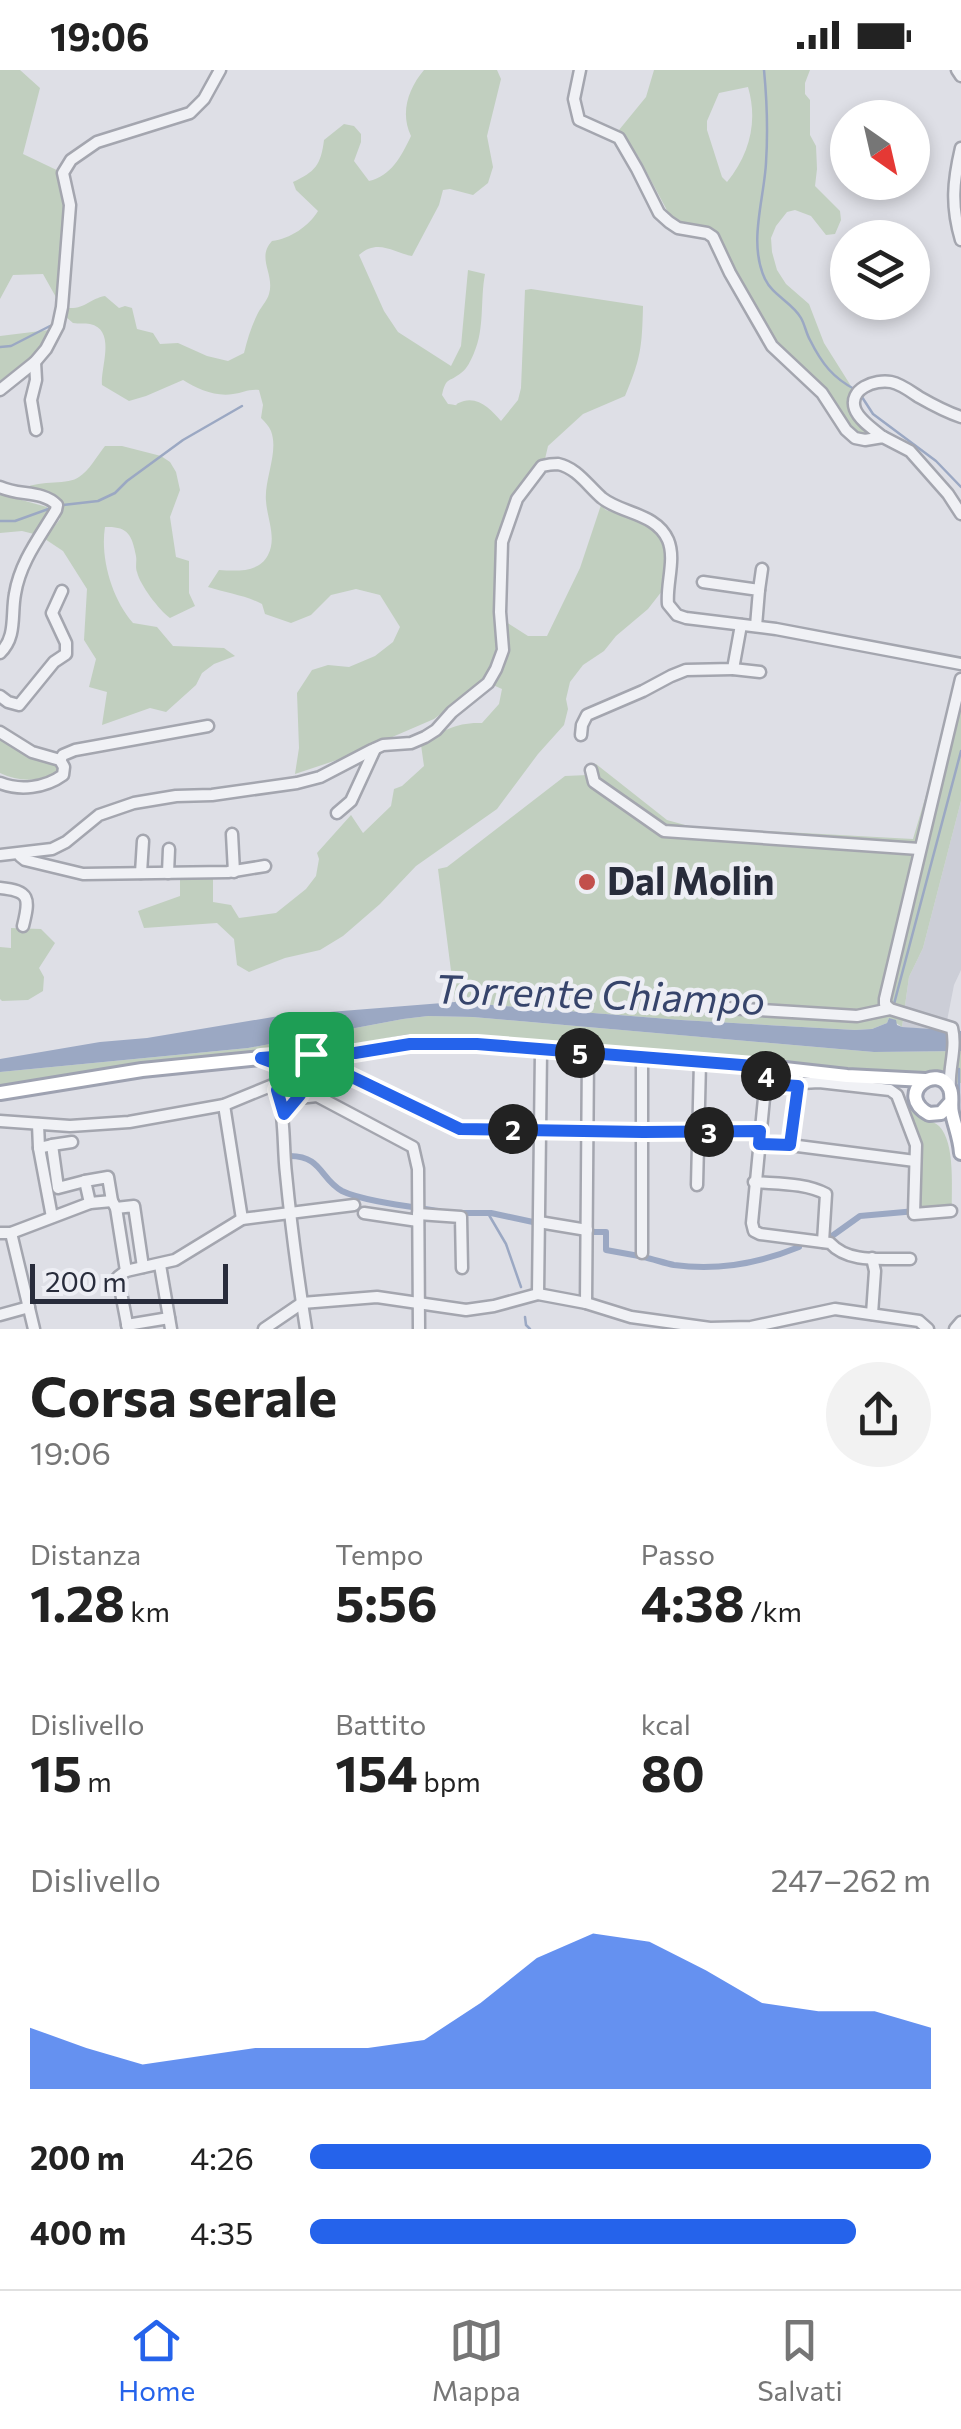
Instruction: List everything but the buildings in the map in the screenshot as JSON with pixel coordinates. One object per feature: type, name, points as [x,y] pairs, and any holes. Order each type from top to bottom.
[{"type":"main road","points":[[0,1093],[142,1070],[311,1054],[345,1065],[410,1044],[477,1044],[892,1080],[929,1079],[946,1083],[961,1152]]},
{"type":"main road","points":[[916,1103],[916,1090],[929,1079]]},
{"type":"main road","points":[[892,1080],[903,1086],[921,1110],[958,1127]]},
{"type":"main road","points":[[933,1115],[945,1110],[951,1097]]},
{"type":"street","points":[[0,390],[35,362],[58,326],[70,206],[64,174],[70,160],[97,142],[190,113],[204,99],[220,70]]},
{"type":"street","points":[[580,70],[574,99],[579,120],[619,138],[659,213],[668,222],[713,237],[772,346],[822,393],[846,430],[865,440],[883,437]]},
{"type":"street","points":[[956,70],[961,76]]},
{"type":"street","points":[[961,148],[953,198],[961,240]]},
{"type":"street","points":[[35,362],[31,400],[36,430]]},
{"type":"street","points":[[961,417],[945,412],[895,382],[866,385],[856,394],[854,406],[883,437],[910,451],[961,514]]},
{"type":"street","points":[[0,855],[52,850],[111,810],[158,798],[297,784],[320,777],[375,748],[425,738],[488,683],[496,669],[502,650],[502,542],[518,499],[542,466],[556,464],[577,473],[605,501],[659,527],[670,548],[668,604],[677,615],[961,664]]},
{"type":"street","points":[[0,487],[20,494],[46,496],[57,505],[24,563],[15,592],[12,632],[8,646],[0,653]]},
{"type":"street","points":[[756,626],[762,569]]},
{"type":"street","points":[[703,582],[759,590]]},
{"type":"street","points":[[0,696],[20,705],[54,662],[66,654],[66,644],[52,613],[62,591]]},
{"type":"street","points":[[733,669],[741,624]]},
{"type":"street","points":[[581,735],[587,714],[686,670],[760,672]]},
{"type":"street","points":[[887,1004],[919,848],[961,679]]},
{"type":"street","points":[[60,760],[75,750],[208,726]]},
{"type":"street","points":[[0,732],[32,752],[60,760],[64,767],[63,775],[56,780],[25,788],[0,782]]},
{"type":"street","points":[[337,813],[350,800],[375,748]]},
{"type":"street","points":[[590,770],[594,782],[664,831],[919,848]]},
{"type":"street","points":[[232,834],[234,872]]},
{"type":"street","points":[[142,841],[142,873]]},
{"type":"street","points":[[168,873],[169,849]]},
{"type":"street","points":[[18,854],[25,860],[84,874],[234,872],[265,866]]},
{"type":"street","points":[[0,888],[19,890],[26,896],[23,926]]},
{"type":"street","points":[[657,1006],[857,1016],[887,1004],[956,1028],[949,1080],[951,1097]]},
{"type":"street","points":[[538,1294],[541,1050]]},
{"type":"street","points":[[586,1303],[588,1054]]},
{"type":"street","points":[[261,1058],[280,1065],[288,1090],[282,1126],[306,1329]]},
{"type":"street","points":[[642,1058],[642,1253]]},
{"type":"street","points":[[697,1185],[700,1062]]},
{"type":"street","points":[[929,1079],[952,1064]]},
{"type":"street","points":[[288,1090],[310,1066],[345,1065],[460,1129],[760,1131]]},
{"type":"street","points":[[767,1067],[754,1182],[752,1223],[756,1233],[830,1243],[840,1254],[910,1259]]},
{"type":"street","points":[[766,1084],[798,1086],[819,1082],[890,1090],[897,1095],[916,1145],[914,1214],[951,1211]]},
{"type":"street","points":[[790,1145],[798,1086]]},
{"type":"street","points":[[0,1121],[104,1124],[224,1106],[262,1090],[317,1096],[413,1147],[418,1169],[419,1329]]},
{"type":"street","points":[[224,1106],[242,1219]]},
{"type":"street","points":[[0,1108],[19,1122]]},
{"type":"street","points":[[38,1124],[52,1217]]},
{"type":"street","points":[[39,1148],[72,1142]]},
{"type":"street","points":[[759,1144],[915,1160]]},
{"type":"street","points":[[52,1146],[58,1188],[108,1177],[126,1270]]},
{"type":"street","points":[[86,1181],[90,1203]]},
{"type":"street","points":[[754,1182],[822,1190],[826,1194],[822,1242]]},
{"type":"street","points":[[34,1329],[5,1233],[90,1203],[134,1206],[143,1267]]},
{"type":"street","points":[[160,1264],[170,1323],[128,1327],[118,1277],[126,1270],[175,1260],[242,1219],[354,1205]]},
{"type":"street","points":[[364,1213],[461,1218],[462,1268]]},
{"type":"street","points":[[539,1222],[587,1230]]},
{"type":"street","points":[[869,1329],[872,1258]]},
{"type":"street","points":[[264,1329],[302,1303],[377,1297],[466,1310],[538,1294],[586,1303],[633,1323],[751,1328],[835,1310],[919,1321],[928,1329]]},
{"type":"street","points":[[0,1315],[29,1307]]},
{"type":"street","points":[[955,1329],[961,1322]]},
{"type":"shaded area","points":[[961,801],[961,970],[945,1031],[902,1027],[909,977],[923,948]]},
{"type":"green space","points":[[0,70],[20,70],[40,88],[23,154],[65,174],[66,208],[57,299],[43,274],[13,275],[0,299]]},
{"type":"green space","points":[[424,70],[497,70],[501,79],[487,136],[493,167],[488,183],[473,195],[443,190],[412,256],[379,247],[359,255],[384,311],[398,332],[451,366],[461,346],[468,270],[485,274],[477,343],[465,369],[445,385],[442,395],[448,404],[475,401],[501,421],[518,400],[525,290],[643,306],[640,352],[625,396],[583,414],[548,446],[545,459],[527,475],[510,507],[498,650],[484,681],[434,719],[295,774],[299,748],[297,693],[312,670],[328,665],[349,667],[375,656],[393,642],[400,627],[380,595],[356,589],[331,595],[311,615],[291,623],[265,614],[262,604],[256,601],[208,587],[219,570],[253,568],[264,561],[271,548],[266,493],[273,439],[261,418],[259,390],[220,394],[183,380],[129,401],[102,385],[103,334],[90,324],[73,323],[66,317],[68,308],[105,296],[119,308],[132,308],[137,329],[153,333],[160,344],[178,343],[228,361],[244,353],[269,294],[268,247],[272,241],[298,231],[318,211],[293,182],[316,167],[324,140],[344,124],[354,126],[361,134],[354,161],[369,181],[389,170],[411,136],[407,102]]},
{"type":"green space","points":[[654,70],[810,70],[805,94],[810,100],[810,135],[816,146],[815,186],[840,211],[841,220],[830,220],[830,235],[826,235],[811,216],[795,210],[787,212],[771,238],[772,252],[786,284],[809,304],[824,343],[856,394],[854,405],[883,437],[857,434],[771,341],[719,236],[714,230],[685,224],[670,216],[638,156],[619,130],[646,97]],"holes":[[[748,87],[752,112],[746,149],[727,182],[722,177],[707,121],[719,93]]]},
{"type":"green space","points":[[49,330],[36,353],[0,381],[0,336]]},
{"type":"green space","points":[[105,446],[161,456],[176,472],[180,490],[170,517],[176,557],[189,561],[189,593],[195,606],[170,618],[150,597],[139,577],[130,537],[119,528],[105,527],[106,565],[126,613],[133,623],[157,627],[173,646],[224,648],[235,656],[202,673],[196,685],[166,712],[150,708],[102,725],[107,692],[89,687],[96,659],[84,640],[87,589],[63,551],[45,539],[60,519],[60,507],[24,488],[74,479],[86,471]]},
{"type":"green space","points":[[0,490],[47,507],[48,515],[34,534],[0,533]]},
{"type":"green space","points":[[601,505],[647,524],[667,539],[667,591],[662,591],[604,651],[583,665],[570,682],[564,725],[497,809],[416,866],[380,904],[320,950],[249,972],[237,965],[234,939],[217,923],[144,928],[138,911],[180,896],[180,878],[213,877],[213,902],[231,905],[239,918],[276,913],[306,889],[316,876],[317,853],[351,815],[363,833],[391,806],[394,789],[424,766],[421,745],[450,728],[482,723],[499,704],[502,689],[493,685],[506,658],[506,622],[528,636],[547,636],[580,568]]},
{"type":"green space","points":[[961,677],[961,801],[923,948],[909,977],[902,1027],[889,1018],[887,1023],[872,1029],[855,1030],[455,1002],[438,869],[447,867],[565,776],[588,775],[596,764],[667,820],[692,827],[913,839]]},
{"type":"green space","points":[[0,734],[62,768],[32,780],[0,773]]},
{"type":"green space","points":[[11,928],[41,929],[55,943],[39,968],[44,977],[43,991],[28,1000],[0,999],[0,947],[11,948]]},
{"type":"green space","points":[[428,1016],[874,1052],[961,1051],[961,1083],[409,1042],[335,1046],[0,1088],[0,1072],[248,1048]]},
{"type":"green space","points":[[901,1098],[944,1134],[951,1167],[952,1214],[916,1215],[920,1157]]},
{"type":"water","points":[[455,1002],[855,1030],[872,1029],[887,1023],[889,1018],[902,1027],[961,1031],[961,1051],[874,1052],[428,1016],[248,1048],[0,1072],[0,1059],[100,1042],[279,1016]]},
{"type":"waterway","points":[[764,70],[767,140],[757,236],[760,265],[768,285],[801,318],[824,363],[856,390]]},
{"type":"waterway","points":[[0,347],[11,346],[50,326]]},
{"type":"waterway","points":[[860,394],[873,414],[936,461],[961,487]]},
{"type":"waterway","points":[[63,505],[98,501],[115,493],[183,440],[242,406]]},
{"type":"waterway","points":[[0,521],[15,521],[51,508]]},
{"type":"waterway","points":[[894,1004],[961,751]]},
{"type":"waterway","points":[[959,1069],[959,1112]]},
{"type":"waterway","points":[[290,1156],[309,1160],[335,1186],[351,1195],[438,1211]]},
{"type":"waterway","points":[[832,1236],[860,1216],[916,1211]]},
{"type":"waterway","points":[[460,1213],[491,1213],[533,1222]]},
{"type":"waterway","points":[[489,1215],[506,1244],[521,1287]]},
{"type":"waterway","points":[[591,1232],[606,1232],[606,1250],[639,1256]]},
{"type":"waterway","points":[[643,1257],[690,1267],[722,1266],[799,1247]]},
{"type":"waterway","points":[[525,1317],[530,1329]]},
{"type":"place","name":"Dal Molin","points":[[587,882]]},
{"type":"route","points":[[410,1044],[477,1044],[767,1067],[766,1084],[798,1086],[790,1145],[759,1144],[760,1131],[460,1129],[334,1068],[306,1074],[300,1095],[284,1114],[277,1090],[284,1072],[280,1065],[261,1058],[311,1054],[355,1053],[410,1044]]},
{"type":"water label","name":"Torrente Chiampo","points":[[600,995]]}]
